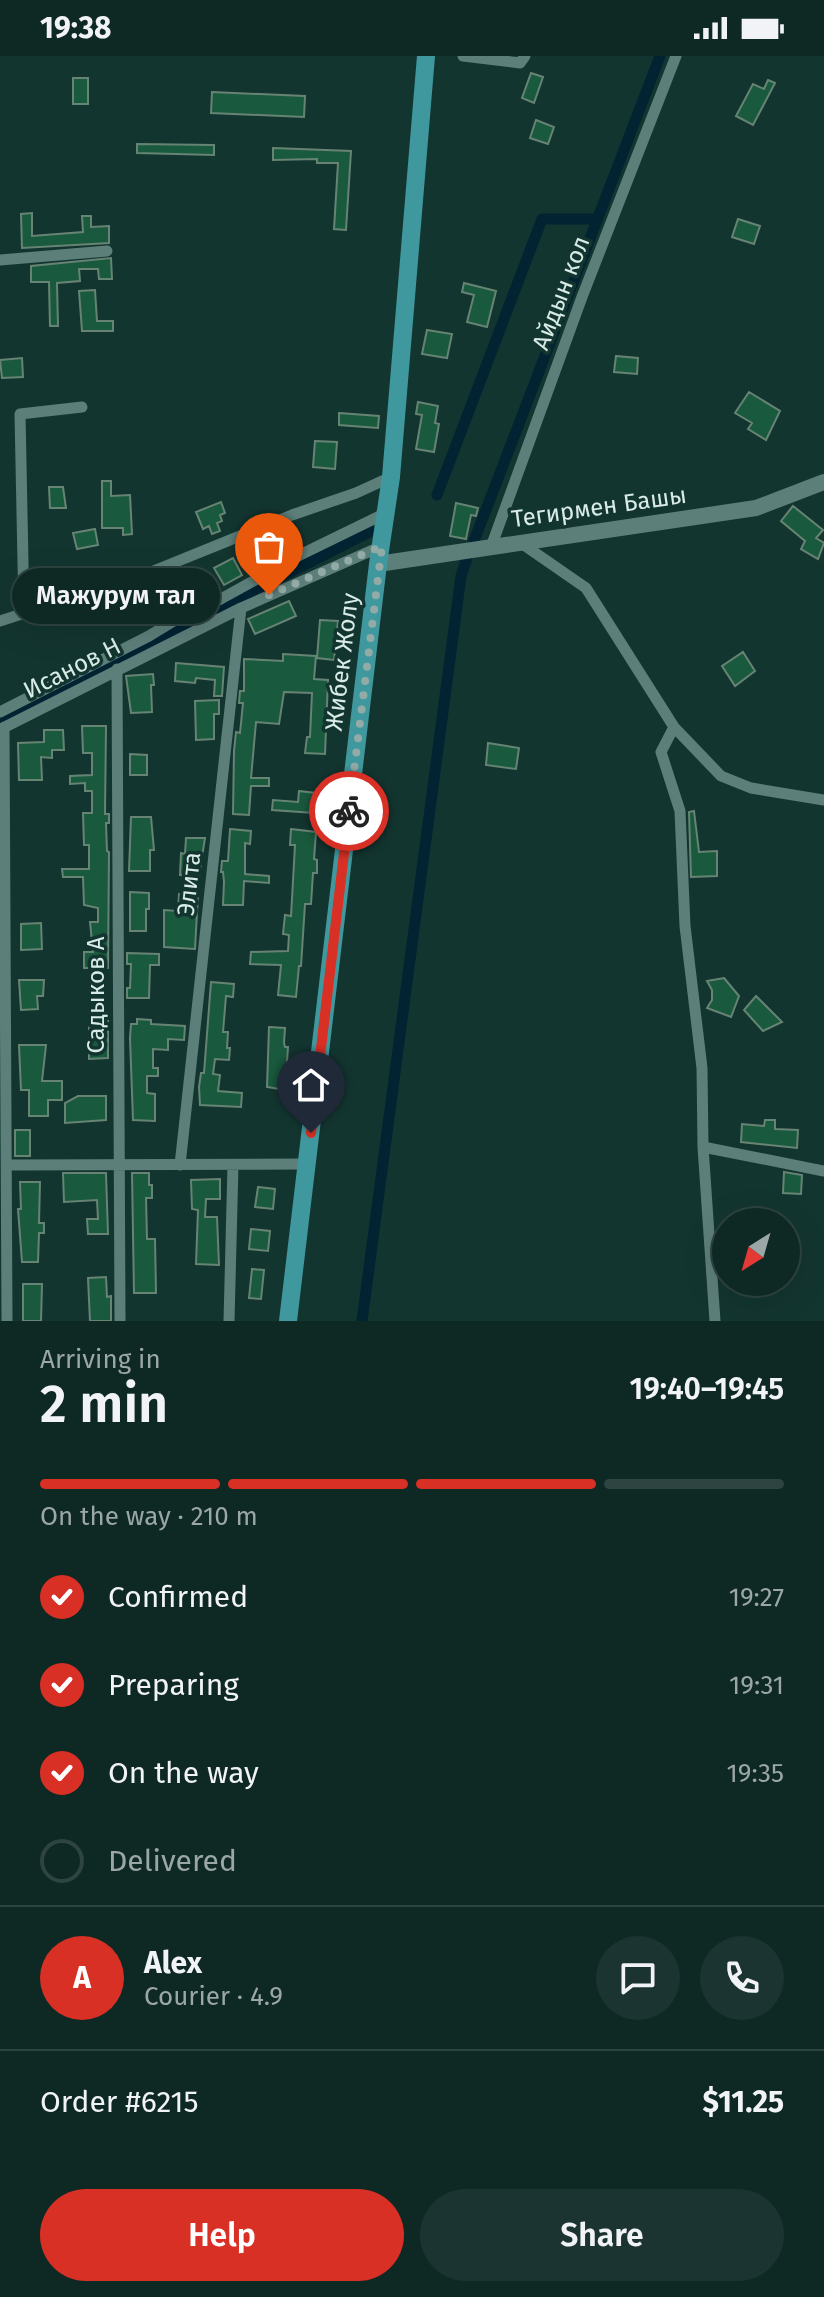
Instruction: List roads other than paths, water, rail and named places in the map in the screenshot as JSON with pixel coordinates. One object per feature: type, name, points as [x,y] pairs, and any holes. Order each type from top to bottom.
[{"type":"main road","name":"Жибек Жолу","points":[[288,1321],[391,477],[426,56]]},
{"type":"street","points":[[463,56],[520,63],[525,56]]},
{"type":"street","name":"Айдын кол","points":[[491,547],[582,297],[676,56]]},
{"type":"street","points":[[0,260],[107,251]]},
{"type":"street","points":[[24,612],[20,414],[82,407]]},
{"type":"street","points":[[0,621],[151,572],[391,477]]},
{"type":"street","name":"Тегирмен Башы","points":[[380,555],[491,547],[756,508],[824,482]]},
{"type":"street","points":[[0,712],[386,513]]},
{"type":"street","points":[[520,543],[586,588],[674,727],[721,776],[751,788],[824,800]]},
{"type":"street","name":"Исанов Н","points":[[2,728],[241,608],[380,555]]},
{"type":"street","name":"Элита","points":[[180,1165],[241,608]]},
{"type":"street","name":"Садыков А","points":[[117,669],[120,1321]]},
{"type":"street","points":[[674,727],[661,752],[680,811],[685,926],[702,1068],[703,1147],[715,1321]]},
{"type":"street","points":[[2,728],[7,1321]]},
{"type":"street","points":[[703,1147],[824,1171]]},
{"type":"street","points":[[8,1165],[307,1164]]},
{"type":"street","points":[[229,1321],[233,1165]]},
{"type":"waterway","points":[[474,541],[660,56]]},
{"type":"waterway","points":[[437,495],[542,219],[598,219]]},
{"type":"waterway","points":[[0,720],[371,531]]},
{"type":"waterway","points":[[362,1321],[461,576],[467,558]]},
{"type":"place","name":"Мажурум тал","points":[[269,595]]}]
